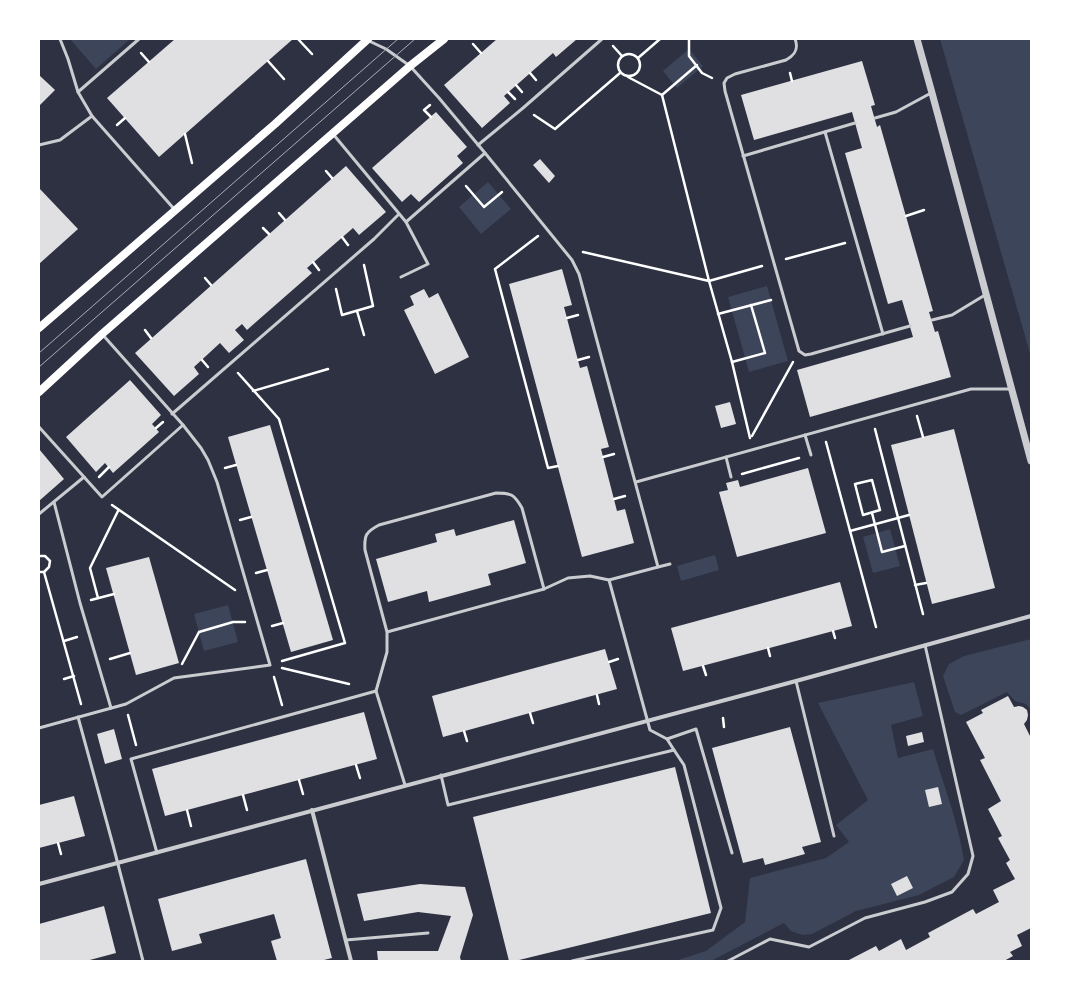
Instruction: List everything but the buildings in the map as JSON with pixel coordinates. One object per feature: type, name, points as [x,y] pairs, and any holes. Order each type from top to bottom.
[{"type":"main road","points":[[39,328],[276,124],[367,39]]},
{"type":"main road","points":[[39,392],[102,334],[410,66],[444,39]]},
{"type":"street","points":[[917,39],[1031,461]]},
{"type":"street","points":[[39,884],[796,681],[1031,616]]},
{"type":"street","points":[[312,810],[351,961]]},
{"type":"lane","points":[[60,39],[78,92],[92,116],[175,210]]},
{"type":"lane","points":[[78,92],[138,39]]},
{"type":"lane","points":[[367,39],[386,49],[410,66],[478,144],[572,260],[579,274],[658,567]]},
{"type":"lane","points":[[478,144],[523,108],[602,39]]},
{"type":"lane","points":[[795,39],[796,49],[793,57],[735,74],[727,78],[724,84],[773,263],[799,351],[805,355],[811,354],[910,326]]},
{"type":"lane","points":[[875,118],[896,112],[932,93]]},
{"type":"lane","points":[[39,145],[60,140],[92,116]]},
{"type":"lane","points":[[743,156],[855,123]]},
{"type":"lane","points":[[825,132],[883,334]]},
{"type":"lane","points":[[332,134],[406,222],[428,264],[402,277]]},
{"type":"lane","points":[[406,222],[485,153]]},
{"type":"lane","points":[[172,414],[374,239],[399,214]]},
{"type":"lane","points":[[932,320],[952,315],[986,294]]},
{"type":"lane","points":[[39,728],[126,704],[174,678],[270,665],[217,482],[208,460],[201,448],[183,425],[102,334]]},
{"type":"lane","points":[[636,482],[971,390],[1012,389]]},
{"type":"lane","points":[[39,427],[102,497],[183,425]]},
{"type":"lane","points":[[805,435],[811,455]]},
{"type":"lane","points":[[726,457],[731,477]]},
{"type":"lane","points":[[39,514],[84,477]]},
{"type":"lane","points":[[405,785],[376,691],[387,652],[387,632],[365,550],[364,539],[369,530],[379,525],[496,493],[507,493],[516,497],[522,508],[544,589]]},
{"type":"lane","points":[[54,502],[80,603],[111,708]]},
{"type":"lane","points":[[387,632],[544,589],[568,578],[590,576],[609,580],[670,564]]},
{"type":"lane","points":[[572,961],[713,930],[721,908],[684,765],[667,740],[650,730],[609,580]]},
{"type":"lane","points":[[728,961],[770,939],[809,947],[864,918],[925,902],[952,892],[968,874],[973,856],[925,645]]},
{"type":"lane","points":[[796,681],[834,836]]},
{"type":"lane","points":[[157,853],[130,759],[376,691]]},
{"type":"lane","points":[[78,717],[143,961]]},
{"type":"lane","points":[[667,740],[696,729],[732,853]]},
{"type":"lane","points":[[441,775],[448,805],[674,750]]},
{"type":"lane","points":[[346,940],[428,933]]},
{"type":"path","points":[[298,39],[312,54]]},
{"type":"path","points":[[638,58],[660,39]]},
{"type":"path","points":[[689,39],[689,56],[700,69]]},
{"type":"path","points":[[473,44],[481,53]]},
{"type":"path","points":[[611,44],[622,56]]},
{"type":"path","points":[[628,77],[636,74],[640,66],[638,58],[630,54],[622,56],[617,64],[620,73],[662,95],[709,281],[732,362],[754,449]]},
{"type":"path","points":[[268,61],[284,79]]},
{"type":"path","points":[[662,95],[697,65]]},
{"type":"path","points":[[523,108],[555,129],[620,73]]},
{"type":"path","points":[[186,134],[192,162]]},
{"type":"path","points":[[326,171],[332,178]]},
{"type":"path","points":[[474,194],[484,207],[499,195]]},
{"type":"path","points":[[906,216],[924,210]]},
{"type":"path","points":[[279,213],[285,220]]},
{"type":"path","points":[[263,228],[269,234]]},
{"type":"path","points":[[542,234],[495,269],[548,468],[558,466]]},
{"type":"path","points":[[562,247],[709,281],[856,240]]},
{"type":"path","points":[[338,301],[342,315],[373,306],[361,250]]},
{"type":"path","points":[[205,278],[211,285]]},
{"type":"path","points":[[718,314],[771,299]]},
{"type":"path","points":[[732,362],[765,353],[751,305]]},
{"type":"path","points":[[357,310],[364,335]]},
{"type":"path","points":[[567,318],[582,314]]},
{"type":"path","points":[[145,330],[152,338]]},
{"type":"path","points":[[750,438],[799,351]]},
{"type":"path","points":[[578,360],[593,356]]},
{"type":"path","points":[[230,364],[279,419],[345,643],[270,665]]},
{"type":"path","points":[[253,391],[328,369]]},
{"type":"path","points":[[914,405],[922,437]]},
{"type":"path","points":[[872,417],[923,614]]},
{"type":"path","points":[[822,431],[876,627]]},
{"type":"path","points":[[731,477],[811,455]]},
{"type":"path","points":[[603,457],[610,456]]},
{"type":"path","points":[[872,480],[880,510],[872,513],[863,515],[855,484],[872,480]]},
{"type":"path","points":[[614,499],[630,495]]},
{"type":"path","points":[[102,497],[118,511],[251,600]]},
{"type":"path","points":[[98,598],[90,568],[118,511]]},
{"type":"path","points":[[872,513],[882,552],[905,546]]},
{"type":"path","points":[[850,531],[909,515]]},
{"type":"path","points":[[39,556],[45,556],[50,561],[50,567],[44,572],[39,572]]},
{"type":"path","points":[[44,572],[85,716]]},
{"type":"path","points":[[915,585],[926,583]]},
{"type":"path","points":[[80,603],[114,594]]},
{"type":"path","points":[[174,678],[199,632],[233,622]]},
{"type":"path","points":[[833,631],[835,638]]},
{"type":"path","points":[[768,648],[770,656]]},
{"type":"path","points":[[98,663],[130,653]]},
{"type":"path","points":[[270,665],[376,691]]},
{"type":"path","points":[[270,665],[285,716]]},
{"type":"path","points":[[703,666],[706,675]]},
{"type":"path","points":[[64,679],[74,676]]},
{"type":"path","points":[[597,695],[599,704]]},
{"type":"path","points":[[530,713],[533,723]]},
{"type":"path","points":[[723,718],[724,728]]},
{"type":"path","points":[[464,731],[467,741]]},
{"type":"path","points":[[356,765],[360,778]]},
{"type":"path","points":[[299,780],[303,794]]},
{"type":"path","points":[[243,795],[247,810]]},
{"type":"path","points":[[187,810],[191,826]]},
{"type":"path","points":[[58,843],[61,854]]},
{"type":"shaded area","points":[[70,39],[130,39],[96,69]]},
{"type":"shaded area","points":[[940,39],[1031,39],[1031,357]]},
{"type":"shaded area","points":[[689,49],[703,66],[677,88],[663,71]]},
{"type":"shaded area","points":[[488,182],[511,209],[481,234],[459,207]]},
{"type":"shaded area","points":[[767,286],[788,361],[749,372],[728,297]]},
{"type":"shaded area","points":[[890,529],[900,566],[873,573],[863,537]]},
{"type":"shaded area","points":[[715,555],[719,570],[681,581],[677,566]]},
{"type":"shaded area","points":[[228,605],[238,642],[204,651],[194,614]]},
{"type":"shaded area","points":[[1031,639],[1031,710],[1026,704],[1015,701],[1007,692],[961,715],[955,712],[943,676],[949,664],[964,656]]},
{"type":"shaded area","points":[[914,682],[923,716],[891,725],[898,758],[933,749],[954,818],[964,860],[954,877],[919,895],[856,911],[812,934],[802,935],[791,931],[784,923],[711,961],[675,961],[706,951],[745,922],[750,878],[826,858],[849,842],[836,825],[868,800],[818,703]]},
{"type":"tram line","points":[[39,353],[398,39]]},
{"type":"tram line","points":[[39,367],[415,39]]}]
